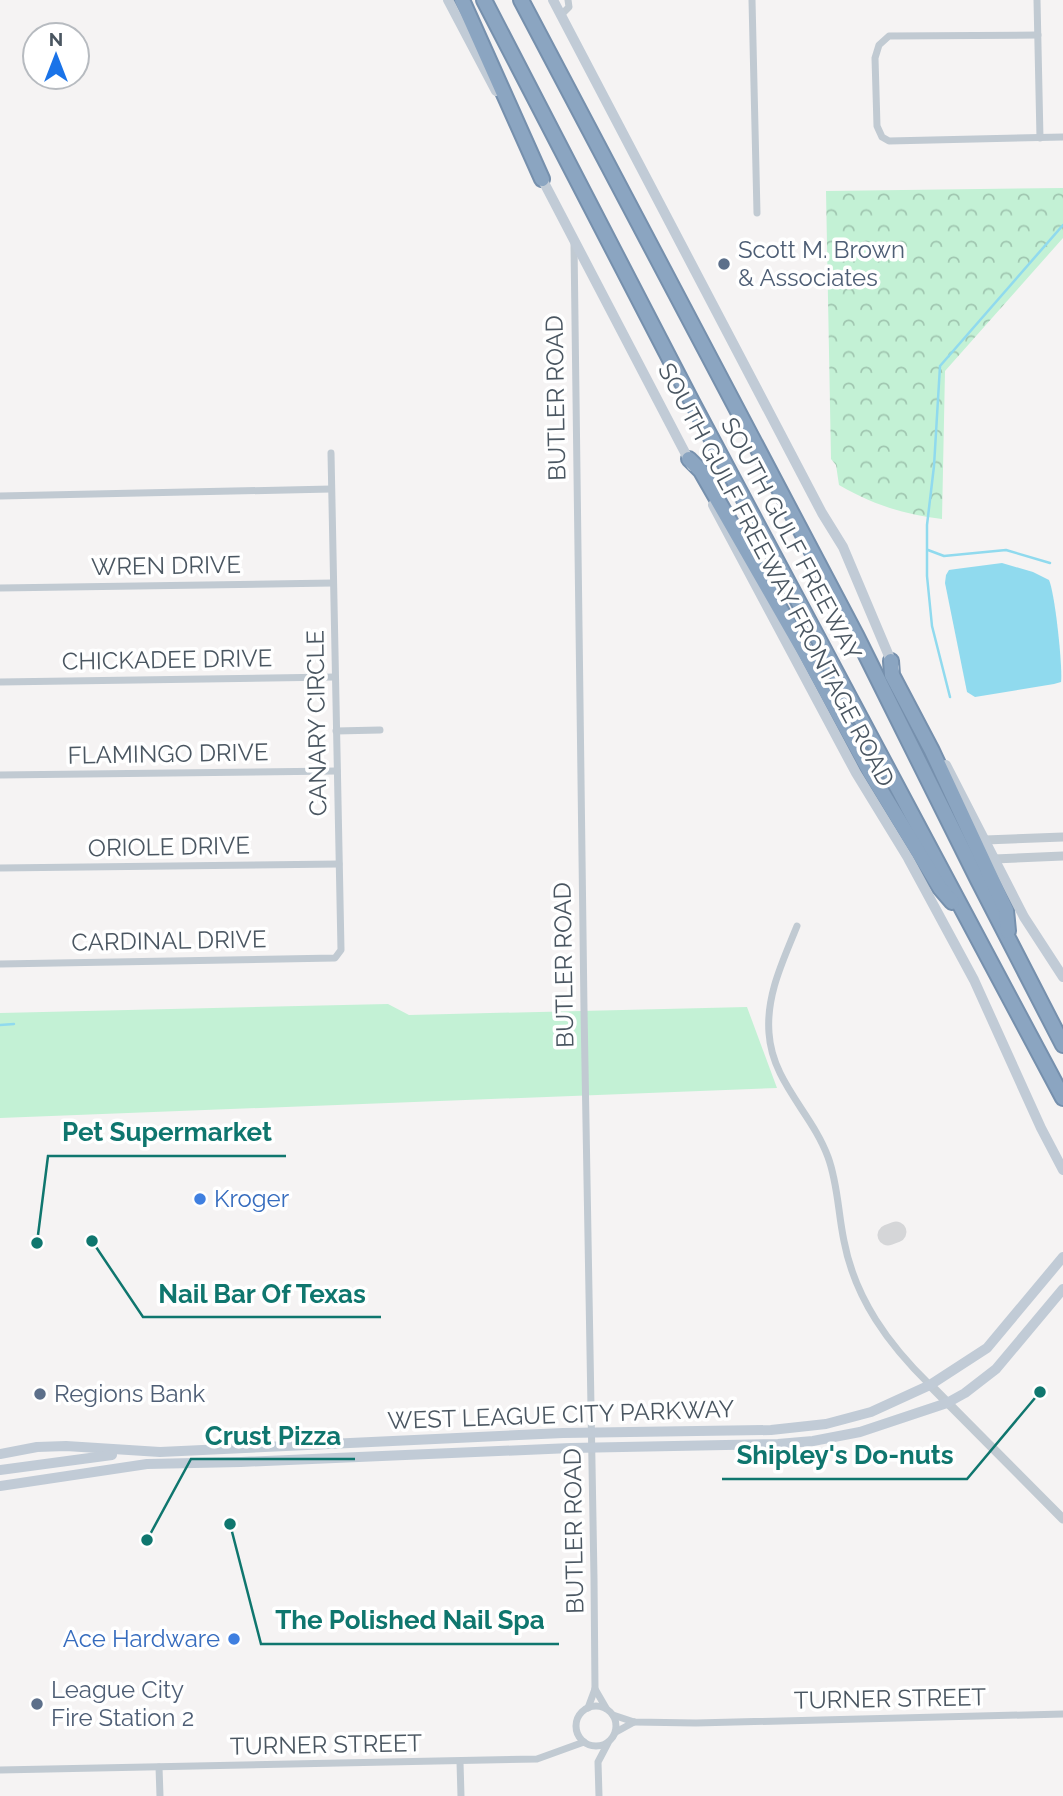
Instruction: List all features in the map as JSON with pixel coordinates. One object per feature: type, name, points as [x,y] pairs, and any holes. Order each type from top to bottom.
[{"type":"highway","points":[[462,0],[542,179]]},
{"type":"highway","name":"SOUTH GULF FREEWAY","points":[[484,0],[692,402],[1063,1098]]},
{"type":"highway","name":"SOUTH GULF FREEWAY","points":[[521,0],[857,637],[1063,1045]]},
{"type":"highway","points":[[689,459],[701,471],[803,649],[870,774],[940,888],[971,925]]},
{"type":"highway","points":[[891,661],[892,675],[932,751],[1006,910],[1010,942]]},
{"type":"main road","name":"SOUTH GULF FREEWAY FRONTAGE ROAD","points":[[448,0],[856,773],[908,858],[974,980],[1063,1171]]},
{"type":"main road","points":[[553,0],[843,547],[891,661],[1024,917],[1063,977]]},
{"type":"main road","name":"WEST LEAGUE CITY PARKWAY","points":[[0,1454],[66,1446],[160,1452],[431,1438],[771,1430],[826,1424],[871,1412],[930,1385],[987,1348],[1063,1257]]},
{"type":"main road","name":"WEST LEAGUE CITY PARKWAY","points":[[0,1486],[146,1464],[593,1447],[778,1444],[864,1432],[947,1403],[965,1393],[996,1369],[1063,1289]]},
{"type":"main road","points":[[431,1438],[431,1453]]},
{"type":"main road","points":[[300,1459],[304,1444]]},
{"type":"main road","points":[[0,1445],[19,1451]]},
{"type":"main road","points":[[0,1470],[103,1455],[160,1452]]},
{"type":"street","points":[[561,15],[569,7],[568,0]]},
{"type":"street","points":[[752,0],[757,213]]},
{"type":"street","points":[[1037,0],[1040,138]]},
{"type":"street","points":[[1038,35],[889,36],[879,45],[875,56],[877,126],[882,137],[889,141],[1063,137]]},
{"type":"street","name":"BUTLER ROAD","points":[[574,240],[584,1009],[593,1447],[595,1689],[588,1708]]},
{"type":"street","name":"CANARY CIRCLE","points":[[331,453],[341,950],[338,956]]},
{"type":"street","points":[[0,496],[331,489]]},
{"type":"street","name":"WREN DRIVE","points":[[0,588],[333,583]]},
{"type":"street","name":"CHICKADEE DRIVE","points":[[0,682],[335,677]]},
{"type":"street","points":[[336,732],[380,730]]},
{"type":"street","name":"FLAMINGO DRIVE","points":[[0,775],[337,771]]},
{"type":"street","points":[[985,840],[1063,837]]},
{"type":"street","points":[[994,859],[1063,856]]},
{"type":"street","name":"ORIOLE DRIVE","points":[[0,868],[339,864]]},
{"type":"street","points":[[797,926],[771,997],[768,1016],[772,1054],[778,1072],[812,1123],[828,1158],[835,1181],[844,1244],[867,1306],[882,1333],[904,1360],[1063,1519]]},
{"type":"street","name":"CARDINAL DRIVE","points":[[0,964],[338,956]]},
{"type":"street","name":"BUTLER ROAD","points":[[595,1689],[606,1708]]},
{"type":"street","points":[[566,1748],[576,1730],[578,1717],[588,1708],[606,1708],[613,1715],[617,1725],[616,1732],[598,1762],[599,1796]]},
{"type":"street","name":"TURNER STREET","points":[[613,1715],[634,1722],[696,1723],[1063,1714]]},
{"type":"street","name":"TURNER STREET","points":[[616,1732],[634,1722]]},
{"type":"street","points":[[576,1730],[598,1762]]},
{"type":"street","points":[[586,1743],[595,1747],[608,1743]]},
{"type":"street","name":"TURNER STREET","points":[[0,1770],[537,1759],[586,1743]]},
{"type":"street","points":[[460,1762],[461,1796]]},
{"type":"street","points":[[159,1767],[160,1796]]},
{"type":"green space","points":[[1063,188],[1063,238],[945,371],[942,519],[889,508],[839,485],[836,465],[831,459],[826,191]]},
{"type":"green space","points":[[388,1004],[409,1015],[747,1007],[777,1088],[0,1118],[0,1013]]},
{"type":"water","points":[[1002,563],[1049,580],[1058,631],[1061,682],[975,697],[967,692],[945,583],[946,575],[949,570]]},
{"type":"waterway","points":[[950,697],[932,626],[927,576],[927,525],[934,466],[940,366],[1063,225]]},
{"type":"waterway","points":[[928,550],[944,556],[1006,550],[1050,563]]},
{"type":"waterway","points":[[0,1025],[14,1024]]},
{"type":"taxiway","points":[[888,1235],[896,1232]]},
{"type":"place","name":"Scott M. Brown & Associates","points":[[724,264]]},
{"type":"place","name":"Kroger","points":[[200,1199]]},
{"type":"place","name":"Nail Bar Of Texas","points":[[92,1241]]},
{"type":"place","name":"Pet Supermarket","points":[[37,1243]]},
{"type":"place","name":"Shipley's Do-nuts","points":[[1040,1392]]},
{"type":"place","name":"Regions Bank","points":[[40,1394]]},
{"type":"place","name":"The Polished Nail Spa","points":[[230,1524]]},
{"type":"place","name":"Crust Pizza","points":[[147,1540]]},
{"type":"place","name":"Ace Hardware","points":[[234,1639]]},
{"type":"place","name":"League City Fire Station 2","points":[[37,1704]]}]
